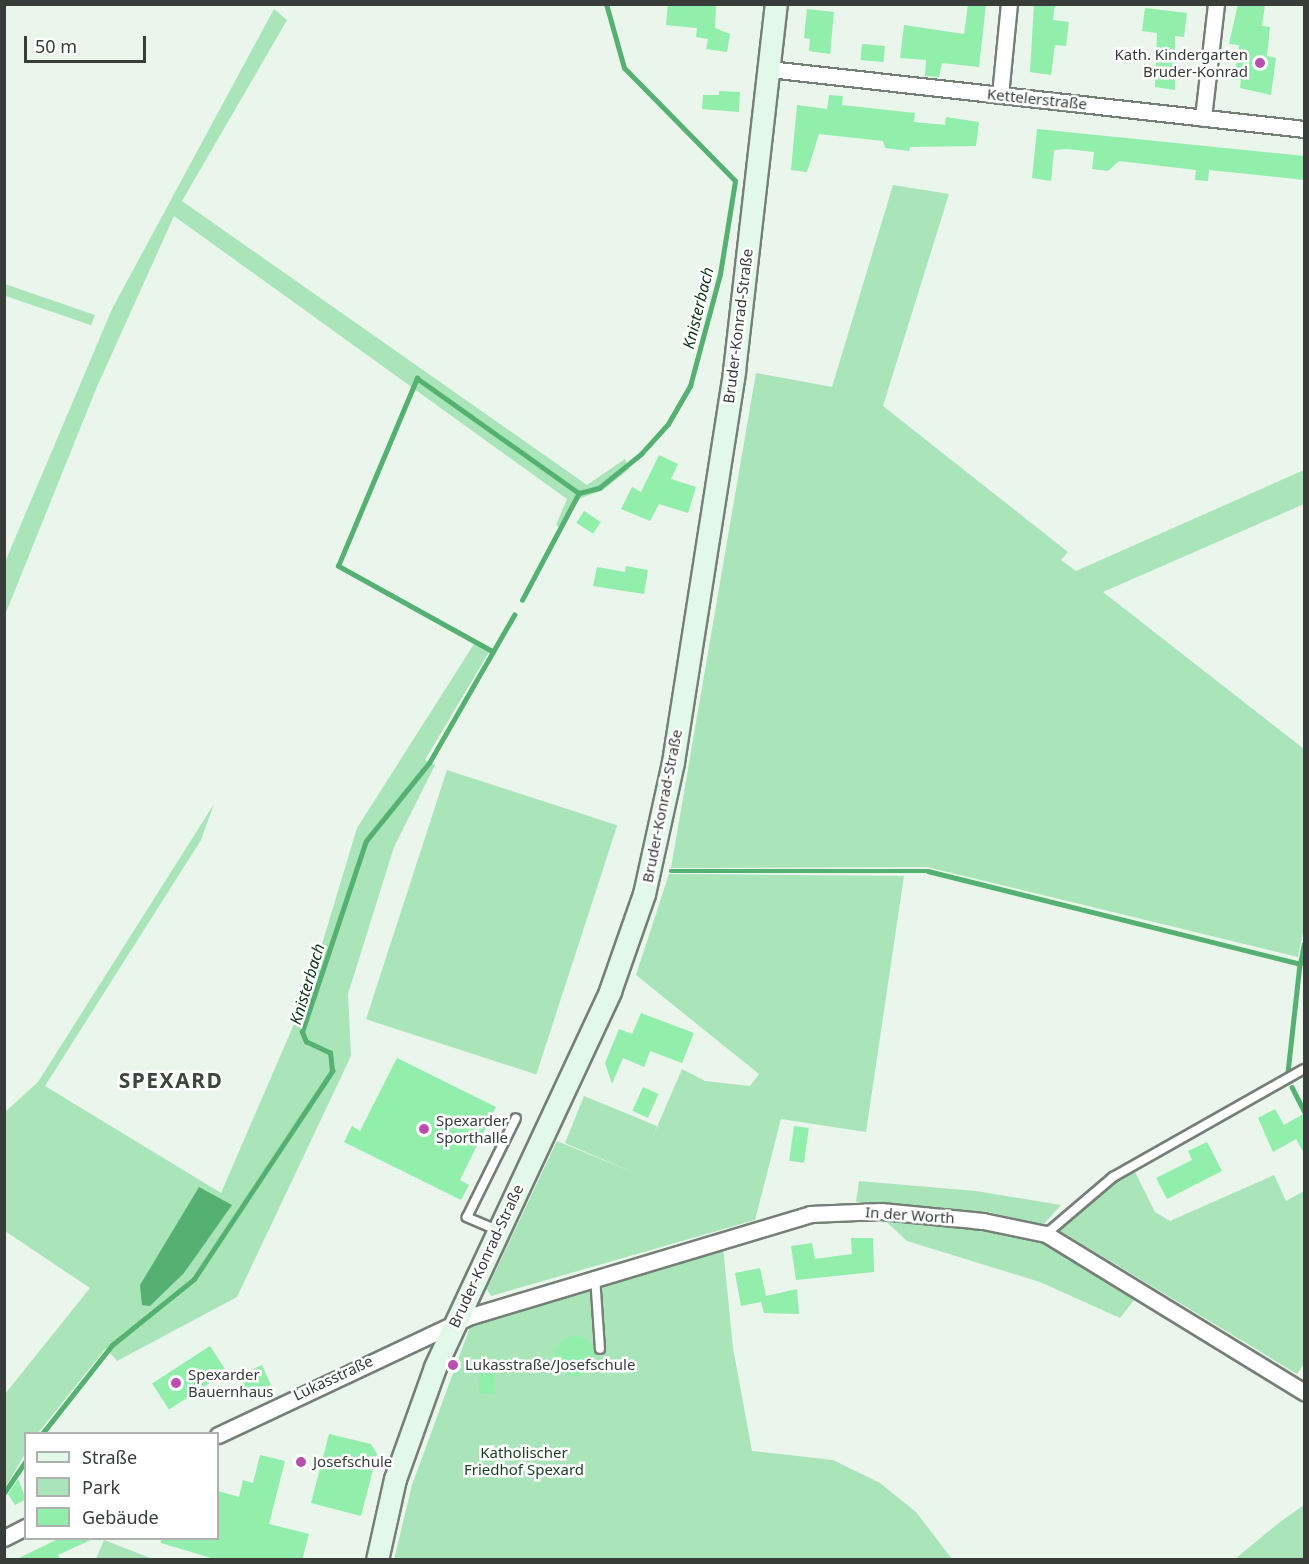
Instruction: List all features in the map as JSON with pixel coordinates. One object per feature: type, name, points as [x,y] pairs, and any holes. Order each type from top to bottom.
[{"type":"street","name":"Bruder-Konrad-Straße","points":[[377,1560],[395,1479],[452,1329],[610,991],[644,894],[660,830],[734,371],[776,4]]},
{"type":"street","points":[[1000,95],[1010,4]]},
{"type":"street","points":[[1203,118],[1216,4]]},
{"type":"street","name":"Kettelerstraße","points":[[769,69],[1305,129]]},
{"type":"street","name":"In der Worth","points":[[452,1329],[471,1316],[595,1276],[810,1214],[881,1211],[983,1221],[1046,1234],[1305,1392]]},
{"type":"street","name":"Lukasstraße","points":[[219,1435],[416,1339],[452,1329]]},
{"type":"street","points":[[4,1538],[24,1528]]},
{"type":"lane","points":[[1046,1234],[1113,1177],[1305,1069]]},
{"type":"lane","points":[[498,1230],[467,1216],[516,1118]]},
{"type":"lane","points":[[595,1276],[600,1349]]},
{"type":"green space","points":[[274,9],[287,20],[182,201],[587,485],[625,459],[629,469],[603,490],[576,500],[562,529],[556,525],[567,499],[174,216],[96,389],[5,615],[5,562],[112,309]]},
{"type":"green space","points":[[893,185],[949,194],[883,406],[1068,552],[1061,560],[1076,571],[1304,470],[1304,504],[1103,592],[1304,749],[1304,928],[1298,957],[927,867],[671,868],[756,373],[832,387]]},
{"type":"green space","points":[[5,284],[95,315],[91,325],[4,295]]},
{"type":"green space","points":[[474,644],[489,652],[425,760],[435,765],[394,847],[348,994],[351,1056],[237,1297],[117,1361],[106,1348],[39,1432],[24,1432],[24,1456],[5,1488],[5,1394],[90,1288],[5,1231],[5,1112],[38,1082],[214,804],[201,840],[45,1086],[221,1193],[307,994],[357,828]]},
{"type":"green space","points":[[447,770],[617,825],[536,1074],[366,1019]]},
{"type":"green space","points":[[669,874],[904,876],[866,1132],[781,1119],[755,1220],[491,1296],[487,1289],[557,1141],[637,1174],[565,1143],[584,1096],[657,1126],[651,1141],[682,1069],[705,1081],[750,1086],[759,1074],[636,975]]},
{"type":"green space","points":[[1135,1172],[1155,1212],[1170,1221],[1274,1175],[1286,1201],[1304,1191],[1304,1364],[1297,1374],[1059,1230],[1092,1196]]},
{"type":"green space","points":[[859,1181],[976,1191],[1061,1205],[1043,1225],[988,1212],[856,1202]]},
{"type":"green space","points":[[882,1218],[985,1227],[1044,1241],[1135,1299],[1120,1318],[1040,1282],[907,1241]]},
{"type":"green space","name":"Katholischer Friedhof Spexard","points":[[723,1247],[733,1348],[752,1451],[833,1460],[880,1483],[916,1512],[952,1559],[394,1560],[412,1485],[470,1327]]},
{"type":"green space","points":[[1304,1505],[1304,1559],[1235,1559],[1280,1522]]},
{"type":"green space","points":[[104,1540],[153,1559],[96,1559]]},
{"type":"shaded area","points":[[199,1187],[232,1205],[184,1273],[150,1306],[142,1305],[140,1285]]},
{"type":"building","points":[[668,4],[716,4],[715,28],[730,34],[727,52],[706,49],[708,39],[696,37],[697,28],[666,25]]},
{"type":"building","points":[[968,4],[986,4],[979,67],[942,63],[939,77],[925,76],[926,60],[900,58],[904,25],[964,34]]},
{"type":"building","points":[[1034,4],[1055,4],[1053,20],[1069,22],[1066,46],[1055,45],[1051,75],[1030,72]]},
{"type":"building","points":[[1238,4],[1265,4],[1262,26],[1270,27],[1267,56],[1276,58],[1271,95],[1240,88],[1241,80],[1234,80],[1239,45],[1229,44]]},
{"type":"building","points":[[1145,8],[1187,13],[1184,37],[1175,36],[1175,90],[1155,87],[1157,33],[1142,31]]},
{"type":"building","points":[[807,9],[834,12],[830,54],[809,51],[810,39],[804,38]]},
{"type":"building","points":[[862,44],[885,46],[884,62],[861,60]]},
{"type":"building","points":[[719,91],[740,92],[739,112],[702,109],[703,95],[719,95]]},
{"type":"building","points":[[829,95],[843,96],[842,105],[915,113],[914,122],[945,125],[946,117],[979,122],[976,146],[910,147],[909,151],[885,148],[883,141],[819,134],[807,172],[791,170],[797,105],[827,109]]},
{"type":"building","points":[[1037,129],[1305,156],[1305,180],[1209,170],[1208,181],[1195,180],[1196,170],[1119,161],[1108,171],[1092,169],[1094,152],[1067,149],[1054,150],[1051,181],[1032,178]]},
{"type":"building","points":[[659,455],[678,464],[671,479],[696,487],[688,513],[659,504],[650,521],[621,509],[632,487],[641,492]]},
{"type":"building","points":[[584,511],[601,522],[593,534],[576,523]]},
{"type":"building","points":[[626,566],[648,570],[644,594],[593,586],[597,567],[625,572]]},
{"type":"building","points":[[641,1013],[694,1033],[682,1063],[650,1051],[644,1067],[623,1058],[612,1084],[605,1063],[619,1029],[632,1034]]},
{"type":"building","name":"Spexarder Sporthalle","points":[[397,1058],[496,1107],[460,1180],[469,1185],[461,1200],[344,1142],[352,1126],[360,1131]]},
{"type":"building","points":[[643,1087],[659,1094],[648,1118],[632,1111]]},
{"type":"building","points":[[1275,1109],[1284,1125],[1305,1113],[1305,1155],[1296,1139],[1273,1152],[1258,1118]]},
{"type":"building","points":[[794,1126],[809,1128],[804,1163],[789,1161]]},
{"type":"building","points":[[1207,1142],[1222,1171],[1167,1199],[1156,1178],[1192,1160],[1188,1151]]},
{"type":"building","points":[[851,1238],[873,1238],[874,1272],[796,1280],[791,1246],[812,1243],[815,1259],[852,1254]]},
{"type":"building","points":[[760,1268],[766,1296],[797,1289],[799,1314],[764,1313],[761,1302],[741,1306],[735,1273]]},
{"type":"building","points":[[575,1336],[589,1342],[595,1356],[589,1370],[575,1376],[561,1370],[555,1356],[561,1342]]},
{"type":"building","name":"Spexarder Bauernhaus","points":[[210,1346],[227,1372],[169,1410],[152,1384]]},
{"type":"building","points":[[262,1365],[271,1385],[247,1396],[238,1376]]},
{"type":"building","points":[[480,1373],[495,1374],[494,1394],[479,1393]]},
{"type":"building","points":[[329,1434],[371,1444],[377,1454],[361,1516],[311,1503]]},
{"type":"building","points":[[260,1455],[285,1461],[269,1524],[309,1534],[302,1560],[218,1560],[161,1543],[161,1540],[219,1540],[219,1491],[239,1497],[243,1480],[253,1483]]},
{"type":"building","points":[[18,1479],[24,1500],[15,1505],[8,1494]]},
{"type":"building","points":[[56,1540],[91,1540],[58,1555],[61,1560],[15,1560]]},
{"type":"waterway","name":"Knisterbach","points":[[522,600],[579,493],[599,488],[641,454],[668,424],[690,386],[720,274],[735,181],[624,68],[606,4]]},
{"type":"waterway","points":[[493,652],[338,566],[417,378],[579,493]]},
{"type":"waterway","name":"Knisterbach","points":[[44,1432],[112,1345],[194,1279],[332,1071],[330,1053],[306,1042],[302,1032],[366,841],[429,763],[514,615]]},
{"type":"waterway","points":[[671,871],[928,871],[1300,964],[1288,1073]]},
{"type":"waterway","points":[[1300,964],[1304,944]]},
{"type":"waterway","points":[[1292,1087],[1304,1111]]},
{"type":"waterway","name":"Knisterbach","points":[[4,1493],[24,1463]]},
{"type":"place","name":"Kath. Kindergarten Bruder-Konrad","points":[[1260,63]]},
{"type":"place","name":"Spexarder Sporthalle","points":[[424,1129]]},
{"type":"place","name":"Lukasstraße/Josefschule","points":[[453,1365]]},
{"type":"place","name":"Spexarder Bauernhaus","points":[[176,1383]]},
{"type":"place","name":"Josefschule","points":[[301,1462]]},
{"type":"district","name":"SPEXARD","points":[[171,1080]]}]
